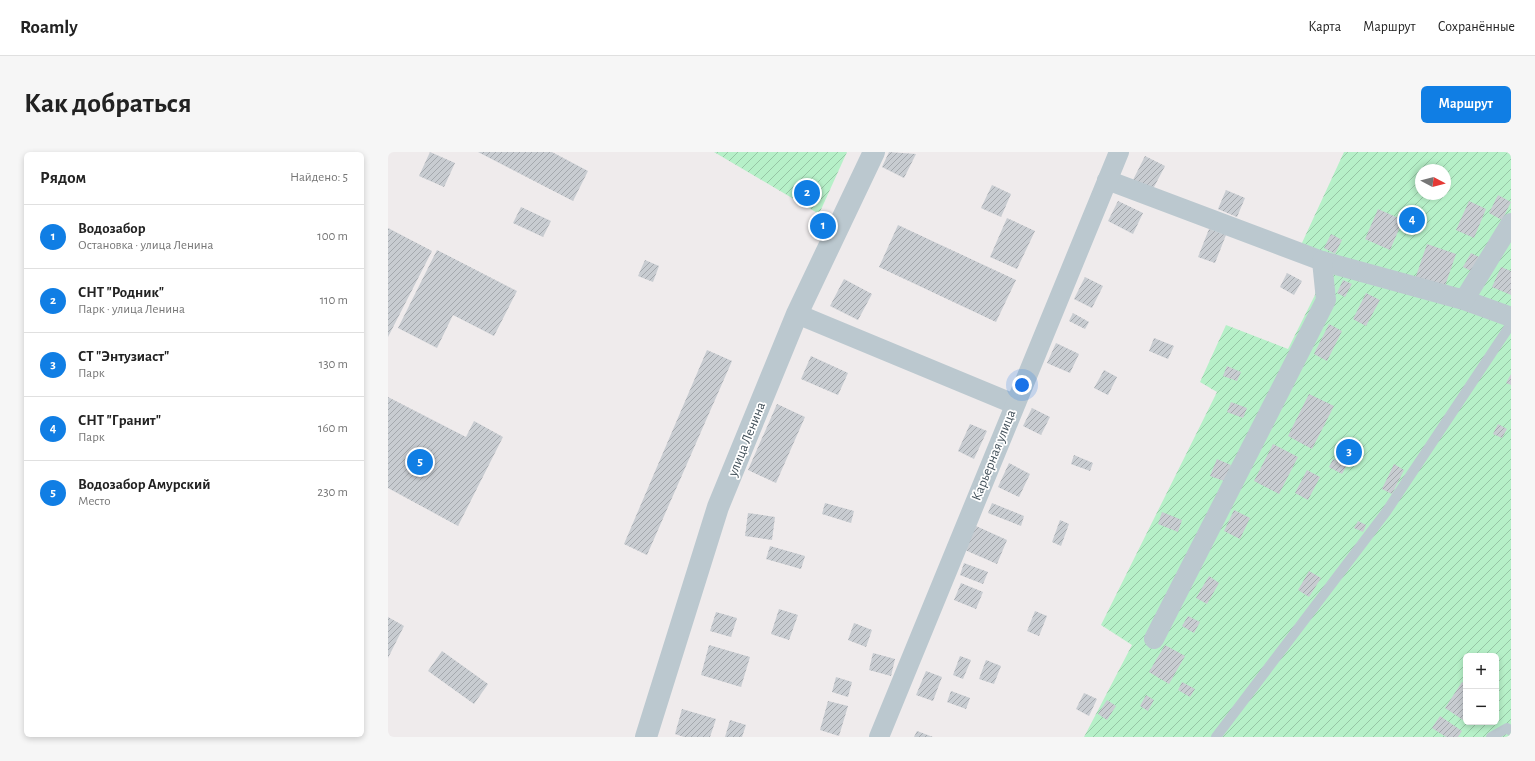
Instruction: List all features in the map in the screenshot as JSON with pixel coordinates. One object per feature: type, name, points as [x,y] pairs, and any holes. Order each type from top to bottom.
[{"type":"street","name":"улица Ленина","points":[[646,737],[718,507],[797,314],[874,152]]},
{"type":"street","name":"Карьерная улица","points":[[879,737],[1014,404],[1119,152]]},
{"type":"street","points":[[1107,180],[1322,261],[1464,300],[1511,316]]},
{"type":"street","points":[[1464,300],[1511,223]]},
{"type":"street","points":[[1154,639],[1326,300],[1322,261]]},
{"type":"street","points":[[797,314],[1014,404]]},
{"type":"lane","points":[[1216,737],[1386,512],[1511,324]]},
{"type":"lane","points":[[1491,737],[1507,728],[1511,731]]},
{"type":"green space","points":[[714,152],[847,152],[819,214]]},
{"type":"green space","points":[[1344,152],[1511,152],[1511,737],[1084,737],[1132,645],[1101,625],[1217,392],[1200,382],[1226,325],[1288,349],[1315,295],[1316,277],[1327,254],[1301,245]]},
{"type":"building","points":[[430,152],[455,163],[444,187],[419,176]]},
{"type":"building","points":[[478,152],[552,152],[588,171],[573,201]]},
{"type":"building","points":[[889,152],[916,154],[904,178],[882,167]]},
{"type":"building","points":[[1145,156],[1165,166],[1153,189],[1133,180]]},
{"type":"building","points":[[992,185],[1011,194],[1001,217],[981,208]]},
{"type":"building","points":[[1226,190],[1245,198],[1237,217],[1218,209]]},
{"type":"building","points":[[1498,195],[1511,202],[1502,220],[1489,213]]},
{"type":"building","points":[[1118,201],[1143,213],[1133,234],[1108,221]]},
{"type":"building","points":[[1469,201],[1486,209],[1474,238],[1456,230]]},
{"type":"building","points":[[521,207],[551,221],[543,237],[513,223]]},
{"type":"building","points":[[1378,209],[1403,220],[1390,250],[1365,239]]},
{"type":"building","points":[[1007,218],[1035,231],[1017,269],[990,257]]},
{"type":"building","points":[[898,225],[1016,280],[996,322],[879,267]]},
{"type":"building","points":[[388,228],[432,251],[388,337]]},
{"type":"building","points":[[1209,229],[1226,235],[1215,263],[1198,257]]},
{"type":"building","points":[[1331,234],[1342,240],[1335,254],[1324,248]]},
{"type":"building","points":[[1427,244],[1456,254],[1444,289],[1415,279]]},
{"type":"building","points":[[437,250],[517,291],[494,336],[453,315],[437,348],[398,328]]},
{"type":"building","points":[[1471,253],[1481,258],[1473,272],[1463,267]]},
{"type":"building","points":[[645,260],[659,266],[653,282],[638,276]]},
{"type":"building","points":[[1501,267],[1511,271],[1511,295],[1492,287]]},
{"type":"building","points":[[1287,273],[1302,281],[1294,295],[1280,287]]},
{"type":"building","points":[[1085,277],[1103,286],[1092,308],[1074,299]]},
{"type":"building","points":[[844,279],[872,294],[858,320],[830,306]]},
{"type":"building","points":[[1343,280],[1352,284],[1345,297],[1337,293]]},
{"type":"building","points":[[1366,293],[1380,300],[1366,326],[1353,319]]},
{"type":"building","points":[[1073,313],[1089,322],[1085,329],[1069,321]]},
{"type":"building","points":[[1329,324],[1342,331],[1327,361],[1314,354]]},
{"type":"building","points":[[1154,338],[1174,346],[1168,359],[1149,351]]},
{"type":"building","points":[[1056,343],[1079,354],[1070,373],[1047,363]]},
{"type":"building","points":[[707,350],[732,361],[647,555],[624,544]]},
{"type":"building","points":[[811,356],[848,373],[838,395],[801,379]]},
{"type":"building","points":[[1227,366],[1241,372],[1237,381],[1223,376]]},
{"type":"building","points":[[1104,370],[1117,377],[1108,395],[1094,388]]},
{"type":"building","points":[[1511,374],[1511,385],[1506,383]]},
{"type":"building","points":[[1309,394],[1334,406],[1312,449],[1288,436]]},
{"type":"building","points":[[388,397],[466,437],[474,421],[503,437],[458,526],[388,488]]},
{"type":"building","points":[[1231,402],[1247,408],[1243,418],[1227,412]]},
{"type":"building","points":[[777,404],[805,417],[776,483],[748,470]]},
{"type":"building","points":[[1032,408],[1050,417],[1041,435],[1023,426]]},
{"type":"building","points":[[970,424],[987,431],[974,459],[958,451]]},
{"type":"building","points":[[1498,424],[1507,429],[1502,438],[1493,434]]},
{"type":"building","points":[[1273,444],[1298,457],[1279,494],[1254,481]]},
{"type":"building","points":[[1074,455],[1093,463],[1090,471],[1071,464]]},
{"type":"building","points":[[1217,459],[1231,465],[1224,481],[1210,476]]},
{"type":"building","points":[[1333,459],[1347,465],[1342,474],[1329,467]]},
{"type":"building","points":[[1009,463],[1030,474],[1019,497],[998,487]]},
{"type":"building","points":[[1394,464],[1404,470],[1392,494],[1382,489]]},
{"type":"building","points":[[1307,470],[1320,477],[1308,500],[1295,493]]},
{"type":"building","points":[[825,503],[854,511],[851,523],[822,514]]},
{"type":"building","points":[[992,503],[1024,516],[1021,526],[988,513]]},
{"type":"building","points":[[1234,510],[1250,518],[1240,539],[1224,531]]},
{"type":"building","points":[[1162,512],[1182,520],[1178,532],[1158,524]]},
{"type":"building","points":[[748,513],[775,517],[772,540],[745,536]]},
{"type":"building","points":[[1060,520],[1069,524],[1061,546],[1052,542]]},
{"type":"building","points":[[1358,521],[1366,525],[1363,532],[1354,528]]},
{"type":"building","points":[[976,526],[1007,540],[997,564],[965,550]]},
{"type":"building","points":[[770,546],[805,556],[801,569],[766,559]]},
{"type":"building","points":[[964,563],[988,572],[983,584],[960,575]]},
{"type":"building","points":[[1309,571],[1321,578],[1309,597],[1298,590]]},
{"type":"building","points":[[1209,576],[1219,583],[1207,604],[1196,598]]},
{"type":"building","points":[[961,583],[983,592],[976,609],[954,600]]},
{"type":"building","points":[[779,609],[798,615],[789,640],[771,634]]},
{"type":"building","points":[[1035,611],[1047,616],[1039,636],[1027,631]]},
{"type":"building","points":[[716,612],[737,618],[731,637],[710,631]]},
{"type":"building","points":[[1188,616],[1200,622],[1194,633],[1182,626]]},
{"type":"building","points":[[388,617],[404,626],[388,658]]},
{"type":"building","points":[[854,623],[872,630],[866,647],[848,640]]},
{"type":"building","points":[[709,645],[750,657],[741,687],[701,675]]},
{"type":"building","points":[[1165,645],[1185,656],[1169,684],[1149,672]]},
{"type":"building","points":[[442,651],[488,684],[474,704],[428,671]]},
{"type":"building","points":[[873,653],[895,659],[891,676],[869,670]]},
{"type":"building","points":[[960,656],[971,660],[963,679],[953,675]]},
{"type":"building","points":[[986,660],[1001,666],[994,684],[979,679]]},
{"type":"building","points":[[926,671],[942,677],[933,701],[916,695]]},
{"type":"building","points":[[836,677],[852,682],[848,697],[832,692]]},
{"type":"building","points":[[1182,682],[1195,689],[1190,697],[1178,690]]},
{"type":"building","points":[[1462,682],[1463,682],[1463,720],[1445,708]]},
{"type":"building","points":[[951,691],[970,698],[966,709],[947,702]]},
{"type":"building","points":[[1084,693],[1097,699],[1089,716],[1076,709]]},
{"type":"building","points":[[1146,695],[1154,700],[1148,711],[1140,706]]},
{"type":"building","points":[[1107,700],[1116,706],[1107,720],[1098,714]]},
{"type":"building","points":[[828,701],[848,706],[839,736],[820,730]]},
{"type":"building","points":[[682,709],[716,719],[710,737],[684,737],[675,734]]},
{"type":"building","points":[[1440,716],[1462,731],[1458,737],[1446,737],[1432,728]]},
{"type":"building","points":[[730,720],[746,725],[742,737],[725,737]]},
{"type":"building","points":[[917,731],[933,737],[914,737]]},
{"type":"place","name":"СНТ \"Родник\"","points":[[807,193]]},
{"type":"place","name":"СНТ \"Гранит\"","points":[[1412,220]]},
{"type":"place","name":"Водозабор","points":[[823,226]]},
{"type":"place","name":"СТ \"Энтузиаст\"","points":[[1349,452]]},
{"type":"place","name":"Водозабор Амурский","points":[[420,462]]}]
